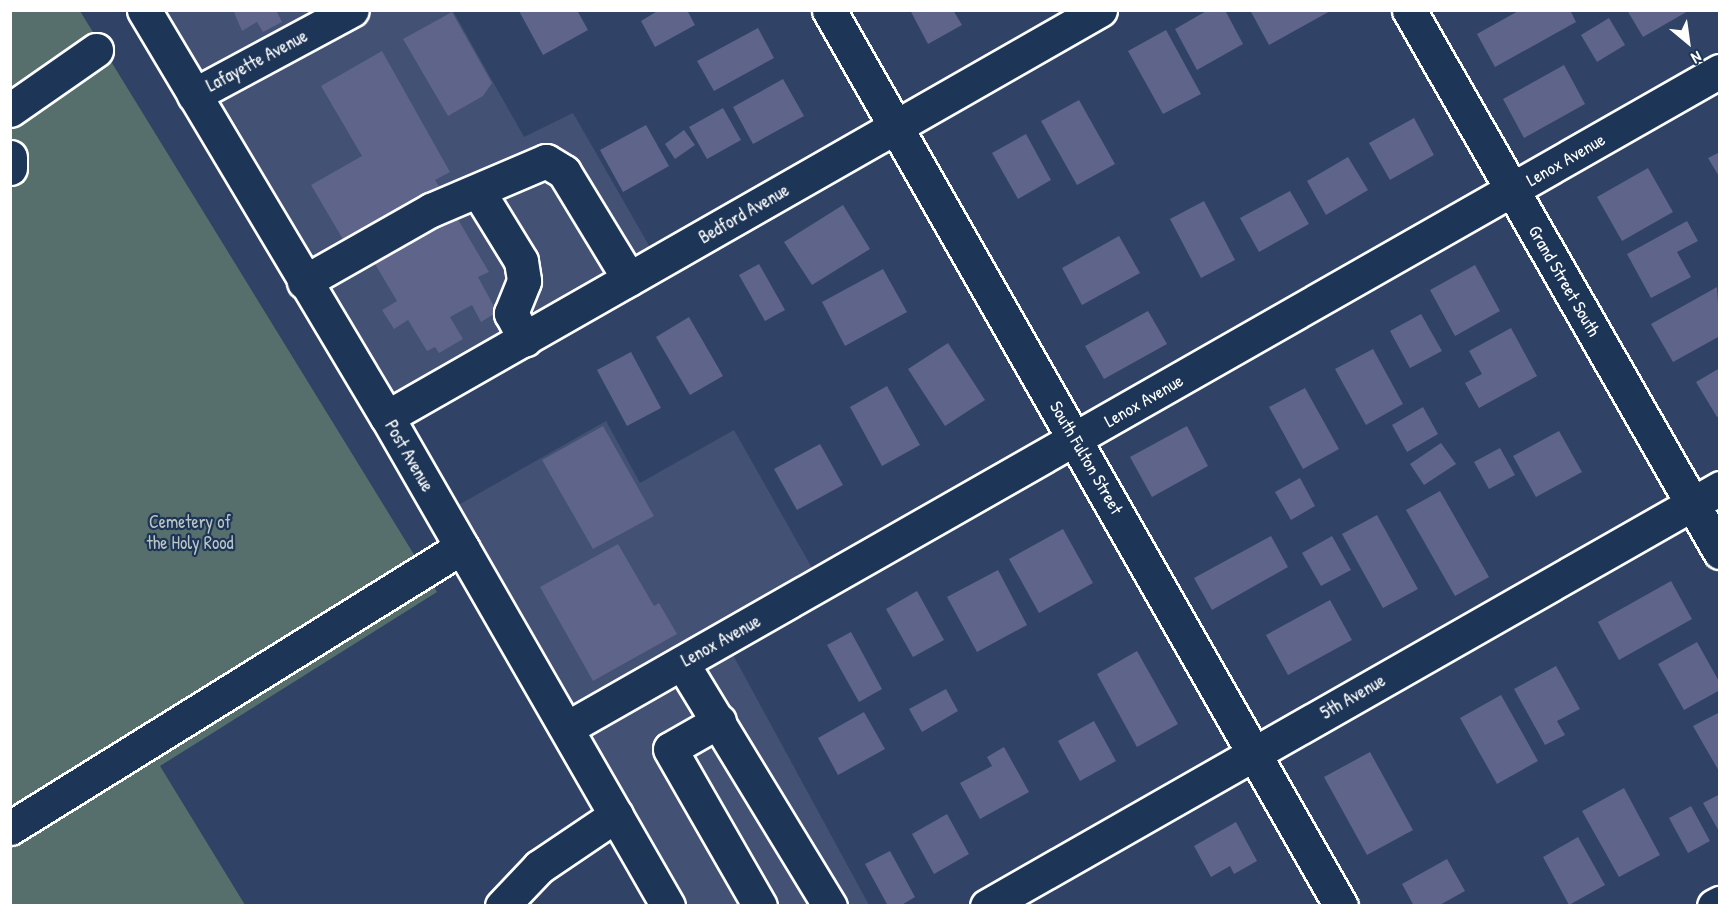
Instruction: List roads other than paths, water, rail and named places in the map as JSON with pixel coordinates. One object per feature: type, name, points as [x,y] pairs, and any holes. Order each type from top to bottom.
[{"type":"street","name":"Post Avenue","points":[[144,10],[304,282],[387,417],[668,906]]},
{"type":"street","name":"Lafayette Avenue","points":[[195,95],[352,10]]},
{"type":"street","name":"South Fulton Street","points":[[829,10],[1341,906]]},
{"type":"street","name":"Bedford Avenue","points":[[387,417],[1100,10]]},
{"type":"street","name":"Grand Street South","points":[[1409,10],[1719,552]]},
{"type":"street","points":[[10,110],[96,50]]},
{"type":"street","name":"Lenox Avenue","points":[[567,728],[1512,191],[1719,70]]},
{"type":"street","points":[[10,157],[10,168]]},
{"type":"street","points":[[304,282],[431,210],[546,161],[557,165],[629,279]]},
{"type":"street","points":[[478,191],[521,261],[524,281],[511,313],[525,339]]},
{"type":"street","name":"5th Avenue","points":[[987,906],[1719,488]]},
{"type":"street","points":[[10,828],[462,547]]},
{"type":"street","points":[[682,663],[830,906]]},
{"type":"street","points":[[719,722],[670,749],[760,906]]},
{"type":"street","points":[[502,906],[539,867],[616,814]]},
{"type":"street","points":[[1714,906],[1719,903]]},
{"type":"park label","name":"Cemetery of the Holy Rood","points":[[190,533]]}]
